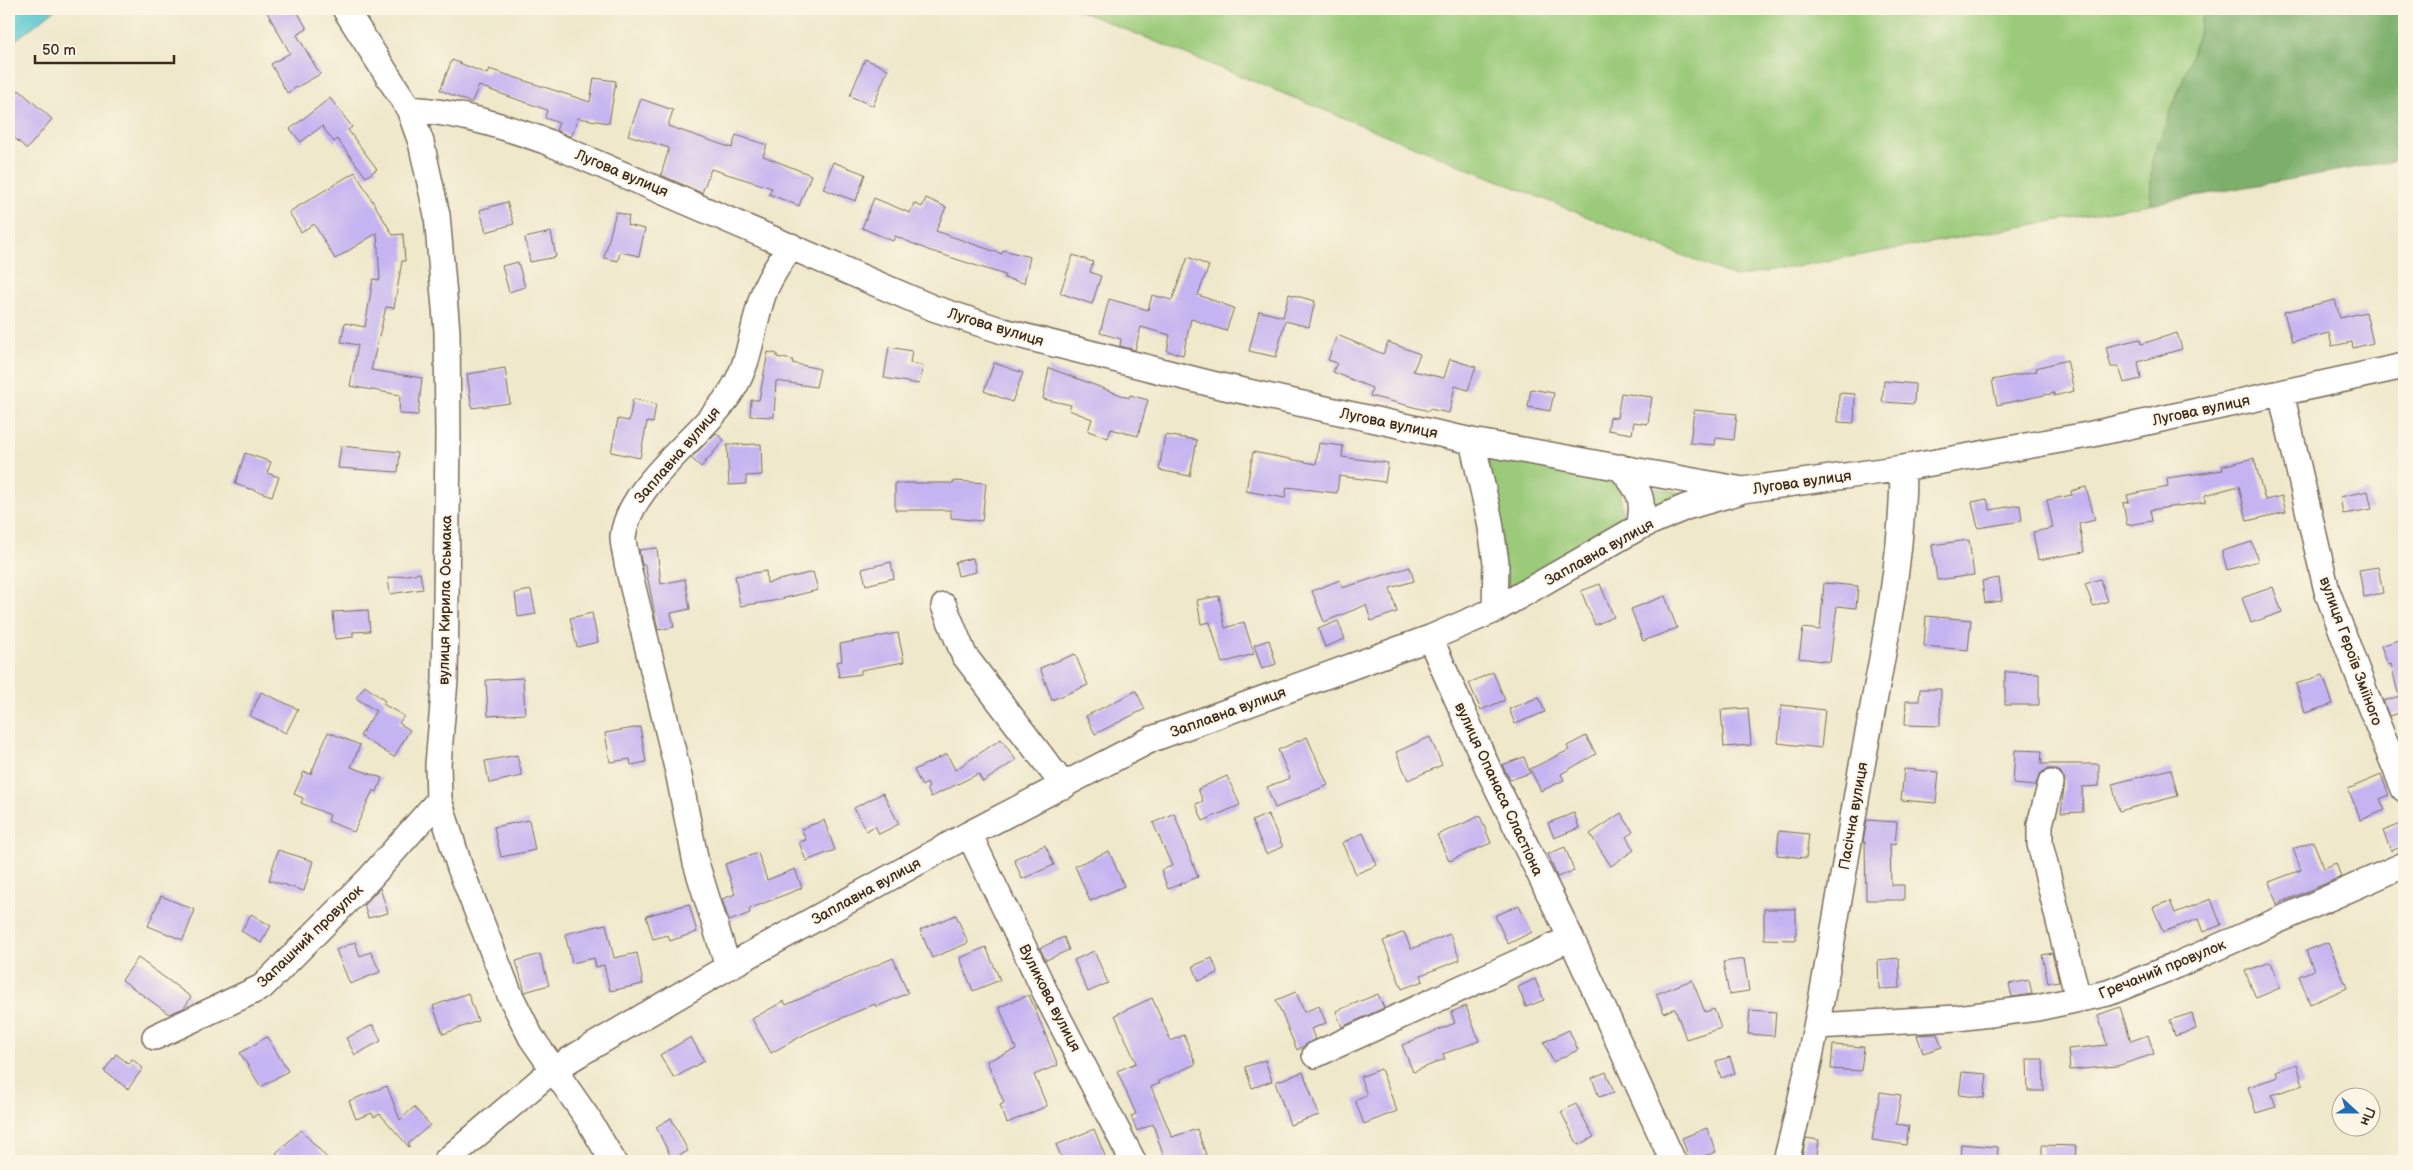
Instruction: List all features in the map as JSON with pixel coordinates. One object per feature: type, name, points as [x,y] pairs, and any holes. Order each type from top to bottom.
[{"type":"street","name":"вулиця Кирила Осьмака","points":[[348,13],[409,110],[422,142],[437,215],[447,331],[448,436],[444,680],[438,765],[439,800],[460,868],[509,993],[531,1037],[552,1070],[588,1119],[613,1161]]},
{"type":"street","name":"Лугова вулиця","points":[[409,110],[440,111],[485,120],[545,141],[933,308],[1003,331],[1216,385],[1472,441],[1742,490],[1903,468],[2088,434],[2404,366]]},
{"type":"street","name":"Заплавна вулиця","points":[[728,967],[696,863],[679,776],[627,563],[623,537],[632,508],[646,488],[734,389],[745,362],[763,294],[776,268],[791,246]]},
{"type":"street","name":"вулиця Героїв Зміїного","points":[[2280,394],[2327,591],[2404,790]]},
{"type":"street","points":[[1472,441],[1490,521],[1496,563],[1495,610]]},
{"type":"street","points":[[1620,467],[1639,490],[1644,509],[1639,527]]},
{"type":"street","name":"Пасічна вулиця","points":[[1786,1161],[1817,1026],[1886,626],[1903,515],[1903,468]]},
{"type":"street","name":"Заплавна вулиця","points":[[446,1161],[552,1070],[728,967],[969,834],[1152,739],[1430,638],[1495,610],[1639,527],[1686,507],[1742,490]]},
{"type":"street","points":[[944,606],[964,655],[1064,786]]},
{"type":"street","name":"вулиця Опанаса Сластіона","points":[[1430,638],[1490,774],[1571,938],[1672,1161]]},
{"type":"street","points":[[2051,783],[2040,824],[2040,844],[2078,999]]},
{"type":"street","name":"Запашний провулок","points":[[155,1037],[262,987],[370,878],[439,800]]},
{"type":"street","name":"Вуликова вулиця","points":[[969,834],[1049,1000],[1133,1161]]},
{"type":"street","name":"Гречаний провулок","points":[[1817,1026],[1957,1018],[2037,1008],[2108,993],[2177,965],[2404,865]]},
{"type":"street","points":[[1315,1055],[1571,938]]},
{"type":"green space","points":[[1075,9],[2205,9],[2190,61],[2152,160],[2150,204],[1736,277]]},
{"type":"green space","points":[[2205,9],[2404,9],[2404,159],[2150,204],[2152,160],[2190,61]]},
{"type":"green space","points":[[1487,455],[1619,484],[1624,525],[1509,589]]},
{"type":"green space","points":[[1645,486],[1692,495],[1650,512]]},
{"type":"water","points":[[14,9],[56,9],[9,45],[9,13]]},
{"type":"building","points":[[265,9],[296,9],[307,29],[297,35],[320,74],[287,93],[271,64],[290,53]]},
{"type":"building","points":[[865,59],[888,69],[873,106],[850,96]]},
{"type":"building","points":[[452,60],[487,74],[489,69],[590,102],[594,78],[616,81],[609,123],[578,118],[571,137],[556,130],[559,123],[545,118],[547,110],[479,86],[471,103],[440,90]]},
{"type":"building","points":[[19,90],[52,119],[27,149],[9,133],[9,102]]},
{"type":"building","points":[[330,98],[352,127],[348,130],[377,169],[366,177],[337,139],[334,142],[322,126],[301,142],[290,129]]},
{"type":"building","points":[[641,99],[673,110],[668,126],[732,148],[736,135],[767,145],[763,156],[811,175],[799,206],[769,194],[772,188],[711,169],[702,193],[661,175],[669,148],[628,135]]},
{"type":"building","points":[[833,162],[865,174],[856,201],[823,189]]},
{"type":"building","points":[[355,172],[393,235],[403,234],[405,261],[402,261],[394,308],[386,307],[371,370],[422,378],[418,415],[399,414],[400,395],[350,386],[358,345],[341,342],[345,323],[365,327],[373,279],[380,280],[377,233],[335,259],[314,224],[301,232],[289,212]]},
{"type":"building","points":[[874,198],[910,213],[914,203],[922,207],[926,198],[946,207],[936,231],[1002,254],[1003,250],[1030,257],[1024,283],[1004,278],[1005,275],[928,250],[895,236],[893,241],[862,228]]},
{"type":"building","points":[[507,202],[514,224],[486,232],[480,210]]},
{"type":"building","points":[[616,212],[629,216],[627,225],[645,229],[639,256],[620,252],[618,261],[604,258]]},
{"type":"building","points":[[551,232],[556,257],[530,262],[525,238]]},
{"type":"building","points":[[1073,255],[1093,262],[1090,272],[1101,276],[1092,304],[1060,293]]},
{"type":"building","points":[[1188,257],[1209,266],[1198,295],[1234,308],[1226,331],[1191,319],[1183,355],[1167,351],[1170,335],[1141,327],[1135,350],[1120,346],[1121,339],[1100,333],[1109,299],[1148,310],[1152,295],[1172,300]]},
{"type":"building","points":[[518,262],[525,287],[509,292],[502,266]]},
{"type":"building","points":[[1289,294],[1315,301],[1309,327],[1285,321],[1276,357],[1249,351],[1259,311],[1283,317]]},
{"type":"building","points":[[2335,300],[2340,318],[2366,312],[2373,343],[2353,348],[2352,342],[2332,346],[2329,333],[2292,342],[2284,312]]},
{"type":"building","points":[[2177,333],[2182,349],[2138,362],[2141,379],[2124,383],[2119,367],[2111,367],[2106,347],[2140,339],[2141,344]]},
{"type":"building","points":[[1337,335],[1383,354],[1388,342],[1420,354],[1413,371],[1444,378],[1450,359],[1476,367],[1468,390],[1455,386],[1449,413],[1429,409],[1429,411],[1370,396],[1372,388],[1333,372],[1337,363],[1328,360]]},
{"type":"building","points":[[889,347],[912,351],[910,363],[923,366],[919,384],[884,378]]},
{"type":"building","points":[[768,352],[777,354],[777,357],[793,360],[792,363],[820,369],[816,387],[776,381],[774,417],[750,416],[751,400],[759,400]]},
{"type":"building","points":[[2067,360],[2074,391],[2054,396],[2054,393],[1997,405],[1992,380],[2037,371],[2036,368]]},
{"type":"building","points":[[994,363],[1023,373],[1012,402],[984,391]]},
{"type":"building","points":[[505,368],[510,403],[472,408],[467,374]]},
{"type":"building","points":[[1049,368],[1129,398],[1130,395],[1148,400],[1138,436],[1111,429],[1108,438],[1088,431],[1092,419],[1069,410],[1071,405],[1043,399]]},
{"type":"building","points":[[1884,381],[1915,384],[1914,404],[1882,402]]},
{"type":"building","points":[[1531,389],[1554,393],[1550,411],[1528,407]]},
{"type":"building","points":[[1621,393],[1652,397],[1648,424],[1634,422],[1632,434],[1608,430],[1610,417],[1617,418]]},
{"type":"building","points":[[1839,393],[1855,394],[1854,423],[1838,422]]},
{"type":"building","points":[[633,399],[656,404],[653,423],[647,422],[640,458],[611,452],[618,419],[629,421]]},
{"type":"building","points":[[1694,410],[1737,414],[1734,440],[1716,438],[1715,445],[1690,443]]},
{"type":"building","points":[[716,433],[724,440],[701,467],[691,458]]},
{"type":"building","points":[[1165,435],[1197,440],[1190,476],[1159,470]]},
{"type":"building","points":[[1319,443],[1343,446],[1342,457],[1388,463],[1385,482],[1339,476],[1337,493],[1287,487],[1285,498],[1246,491],[1253,452],[1316,464]]},
{"type":"building","points":[[761,444],[762,475],[746,476],[746,484],[729,485],[727,445]]},
{"type":"building","points":[[341,446],[400,452],[398,472],[338,468]]},
{"type":"building","points":[[245,453],[271,462],[267,473],[279,477],[272,496],[235,484]]},
{"type":"building","points":[[2254,458],[2265,500],[2282,496],[2286,512],[2247,521],[2239,486],[2205,495],[2205,502],[2150,510],[2152,521],[2127,525],[2123,503],[2129,502],[2127,495],[2168,487],[2167,478],[2223,470],[2222,466]]},
{"type":"building","points":[[954,481],[986,483],[982,521],[951,518],[951,510],[895,510],[895,483],[954,483]]},
{"type":"building","points":[[2086,487],[2095,520],[2079,524],[2084,552],[2038,560],[2033,532],[2053,528],[2047,500],[2072,495],[2071,491]]},
{"type":"building","points":[[2368,491],[2372,509],[2343,514],[2340,497]]},
{"type":"building","points":[[1987,499],[1990,510],[2020,505],[2022,521],[1978,528],[1972,502]]},
{"type":"building","points":[[1969,540],[1974,575],[1937,580],[1932,545]]},
{"type":"building","points":[[2252,542],[2258,561],[2227,570],[2222,551]]},
{"type":"building","points":[[657,548],[661,584],[685,579],[690,609],[671,613],[674,627],[658,630],[645,565],[642,565],[639,550]]},
{"type":"building","points":[[973,558],[976,572],[958,576],[955,562]]},
{"type":"building","points":[[891,562],[894,578],[866,585],[862,569]]},
{"type":"building","points":[[1410,567],[1414,581],[1390,588],[1397,612],[1371,621],[1366,605],[1324,622],[1312,591],[1340,580],[1342,588]]},
{"type":"building","points":[[2378,567],[2383,593],[2364,597],[2359,570]]},
{"type":"building","points":[[766,571],[767,583],[813,572],[818,590],[773,601],[740,606],[735,576]]},
{"type":"building","points":[[420,573],[423,589],[390,594],[388,578]]},
{"type":"building","points":[[1999,578],[2002,601],[1985,603],[1982,581]]},
{"type":"building","points":[[2100,579],[2108,601],[2093,606],[2085,584]]},
{"type":"building","points":[[1824,583],[1858,586],[1856,608],[1837,606],[1830,662],[1799,658],[1803,628],[1820,630]]},
{"type":"building","points":[[1600,584],[1614,617],[1595,625],[1581,591]]},
{"type":"building","points":[[2273,587],[2282,612],[2251,623],[2242,598]]},
{"type":"building","points":[[531,590],[536,614],[518,617],[515,593]]},
{"type":"building","points":[[1219,596],[1225,628],[1244,622],[1254,654],[1222,663],[1210,622],[1201,624],[1197,600]]},
{"type":"building","points":[[1665,596],[1677,628],[1643,641],[1631,609]]},
{"type":"building","points":[[368,610],[370,631],[353,632],[353,637],[335,639],[333,612]]},
{"type":"building","points":[[592,613],[598,642],[577,647],[570,618]]},
{"type":"building","points":[[1926,616],[1971,620],[1968,650],[1924,646]]},
{"type":"building","points":[[1338,621],[1345,639],[1325,647],[1318,629]]},
{"type":"building","points":[[898,633],[904,662],[861,670],[861,674],[839,677],[837,662],[842,661],[840,644]]},
{"type":"building","points":[[2404,638],[2404,693],[2398,693],[2391,664],[2388,665],[2381,646]]},
{"type":"building","points":[[1269,640],[1276,664],[1262,669],[1254,645]]},
{"type":"building","points":[[1075,654],[1088,685],[1052,700],[1040,668]]},
{"type":"building","points":[[1493,672],[1505,700],[1481,710],[1469,683]]},
{"type":"building","points":[[2005,672],[2039,673],[2039,705],[2005,705]]},
{"type":"building","points":[[2323,675],[2333,704],[2305,713],[2296,684]]},
{"type":"building","points":[[523,678],[525,714],[488,716],[486,680]]},
{"type":"building","points":[[365,686],[385,701],[383,704],[404,716],[399,723],[410,730],[394,757],[360,736],[376,711],[356,698]]},
{"type":"building","points":[[1920,689],[1941,689],[1940,726],[1905,725],[1906,701],[1919,701]]},
{"type":"building","points":[[1136,691],[1145,709],[1095,734],[1086,716]]},
{"type":"building","points":[[261,692],[298,709],[286,733],[250,716]]},
{"type":"building","points":[[2404,695],[2404,712],[2389,716],[2383,701]]},
{"type":"building","points":[[1539,697],[1545,712],[1515,724],[1509,709]]},
{"type":"building","points":[[1782,705],[1825,710],[1821,748],[1778,743]]},
{"type":"building","points":[[1748,708],[1751,745],[1724,747],[1721,710]]},
{"type":"building","points":[[640,727],[646,762],[631,765],[630,759],[610,762],[605,733]]},
{"type":"building","points":[[328,732],[360,745],[351,767],[382,778],[377,792],[373,790],[354,832],[328,821],[330,815],[301,803],[303,798],[294,794],[304,772],[311,774]]},
{"type":"building","points":[[1586,736],[1596,754],[1561,774],[1564,780],[1541,791],[1530,769],[1569,750],[1567,746]]},
{"type":"building","points":[[1307,737],[1328,785],[1275,808],[1267,787],[1290,778],[1278,750]]},
{"type":"building","points":[[1430,737],[1442,765],[1408,780],[1396,752]]},
{"type":"building","points":[[1001,739],[1016,760],[983,782],[978,774],[931,797],[927,789],[929,787],[927,783],[922,786],[914,770],[947,754],[955,770]]},
{"type":"building","points":[[2015,750],[2042,751],[2041,764],[2099,764],[2099,786],[2082,787],[2083,812],[2061,813],[2065,780],[2061,773],[2055,769],[2048,769],[2041,773],[2035,786],[2013,784]]},
{"type":"building","points":[[517,755],[522,776],[489,783],[485,761]]},
{"type":"building","points":[[1524,757],[1530,773],[1510,780],[1502,765]]},
{"type":"building","points":[[1904,769],[1939,772],[1936,803],[1901,800]]},
{"type":"building","points":[[2171,769],[2178,796],[2119,811],[2112,784]]},
{"type":"building","points":[[2381,775],[2389,795],[2380,799],[2385,810],[2361,820],[2348,789]]},
{"type":"building","points":[[1227,776],[1240,805],[1203,821],[1196,804],[1203,801],[1198,789]]},
{"type":"building","points":[[883,793],[899,824],[879,834],[875,826],[866,831],[854,808]]},
{"type":"building","points":[[1174,813],[1198,877],[1168,889],[1161,870],[1172,866],[1153,823]]},
{"type":"building","points":[[1574,813],[1579,828],[1554,838],[1548,823]]},
{"type":"building","points":[[1621,813],[1633,832],[1626,837],[1634,850],[1611,866],[1590,834]]},
{"type":"building","points":[[1268,814],[1283,847],[1266,854],[1252,821]]},
{"type":"building","points":[[1480,816],[1491,843],[1449,861],[1437,835]]},
{"type":"building","points":[[529,820],[535,850],[501,857],[494,827]]},
{"type":"building","points":[[824,820],[835,850],[806,861],[799,842],[806,840],[801,829]]},
{"type":"building","points":[[1867,820],[1897,822],[1895,845],[1890,844],[1891,885],[1904,885],[1904,900],[1866,900],[1865,842],[1863,842]]},
{"type":"building","points":[[2404,823],[2404,846],[2391,851],[2383,831]]},
{"type":"building","points":[[1779,831],[1809,834],[1806,858],[1777,855]]},
{"type":"building","points":[[1363,833],[1377,865],[1356,874],[1342,843]]},
{"type":"building","points":[[2313,841],[2324,868],[2336,863],[2341,877],[2277,904],[2269,882],[2301,870],[2293,849]]},
{"type":"building","points":[[1045,845],[1054,865],[1022,879],[1014,859]]},
{"type":"building","points":[[1565,847],[1574,871],[1557,877],[1548,854]]},
{"type":"building","points":[[278,850],[313,861],[304,891],[269,880]]},
{"type":"building","points":[[1109,851],[1124,886],[1090,901],[1075,866]]},
{"type":"building","points":[[758,853],[767,880],[795,869],[802,888],[749,909],[750,913],[729,921],[722,899],[735,894],[725,864]]},
{"type":"building","points":[[380,888],[388,913],[368,918],[364,905]]},
{"type":"building","points":[[161,896],[195,910],[183,940],[148,926]]},
{"type":"building","points":[[2211,899],[2221,925],[2203,932],[2198,919],[2163,932],[2153,907],[2170,901],[2175,913]]},
{"type":"building","points":[[689,904],[697,932],[670,941],[668,935],[653,939],[646,916]]},
{"type":"building","points":[[1519,905],[1532,932],[1508,944],[1495,916]]},
{"type":"building","points":[[1764,909],[1796,909],[1796,940],[1764,939]]},
{"type":"building","points":[[251,914],[271,926],[261,943],[241,931]]},
{"type":"building","points":[[956,915],[968,943],[932,958],[920,930]]},
{"type":"building","points":[[606,924],[614,958],[637,953],[643,984],[610,991],[604,965],[596,967],[594,958],[572,963],[565,934]]},
{"type":"building","points":[[1404,932],[1411,949],[1450,934],[1460,960],[1421,975],[1423,981],[1402,989],[1383,941]]},
{"type":"building","points":[[1064,937],[1069,950],[1046,960],[1040,948]]},
{"type":"building","points":[[355,942],[360,956],[371,952],[380,972],[350,984],[336,950]]},
{"type":"building","points":[[2328,942],[2347,988],[2310,1004],[2299,976],[2314,970],[2306,951]]},
{"type":"building","points":[[986,947],[1000,980],[973,991],[960,958]]},
{"type":"building","points":[[1094,951],[1108,983],[1088,992],[1074,960]]},
{"type":"building","points":[[2052,953],[2059,981],[2048,983],[2042,955]]},
{"type":"building","points":[[540,954],[549,985],[525,992],[516,961]]},
{"type":"building","points":[[138,958],[191,997],[184,1008],[169,1014],[122,980]]},
{"type":"building","points":[[893,958],[908,993],[876,1007],[875,1004],[809,1032],[771,1053],[752,1019],[784,1001],[786,1005]]},
{"type":"building","points":[[1212,958],[1218,973],[1199,981],[1193,966]]},
{"type":"building","points":[[1899,958],[1900,988],[1879,989],[1878,960]]},
{"type":"building","points":[[1744,959],[1749,991],[1729,994],[1723,962]]},
{"type":"building","points":[[2270,962],[2280,988],[2256,998],[2245,971]]},
{"type":"building","points":[[1535,979],[1544,1000],[1526,1007],[1518,987]]},
{"type":"building","points":[[1692,980],[1705,1012],[1714,1009],[1721,1028],[1686,1039],[1675,1008],[1664,1013],[1656,994]]},
{"type":"building","points":[[2029,980],[2032,994],[2012,997],[2009,984]]},
{"type":"building","points":[[1296,992],[1304,1012],[1319,1006],[1326,1023],[1311,1029],[1315,1039],[1297,1050],[1276,1000]]},
{"type":"building","points":[[468,993],[478,1021],[443,1034],[433,1006]]},
{"type":"building","points":[[1378,994],[1384,1008],[1342,1027],[1336,1011]]},
{"type":"building","points":[[1029,995],[1058,1065],[1034,1075],[1047,1106],[1007,1123],[1000,1105],[1004,1103],[987,1061],[1016,1049],[999,1007]]},
{"type":"building","points":[[1152,998],[1171,1041],[1184,1035],[1196,1064],[1158,1081],[1160,1083],[1151,1087],[1172,1137],[1197,1129],[1206,1155],[1187,1161],[1165,1161],[1153,1124],[1137,1131],[1131,1116],[1136,1114],[1117,1071],[1136,1063],[1115,1015]]},
{"type":"building","points":[[1466,1006],[1479,1041],[1443,1054],[1445,1059],[1413,1072],[1402,1045],[1455,1023],[1451,1012]]},
{"type":"building","points":[[2120,1007],[2131,1041],[2148,1035],[2154,1054],[2117,1066],[2070,1070],[2068,1049],[2107,1045],[2098,1015]]},
{"type":"building","points":[[1750,1010],[1776,1012],[1774,1036],[1748,1034]]},
{"type":"building","points":[[2192,1013],[2196,1029],[2175,1036],[2170,1020]]},
{"type":"building","points":[[373,1025],[381,1041],[355,1055],[346,1038]]},
{"type":"building","points":[[1569,1030],[1578,1050],[1553,1062],[1544,1042]]},
{"type":"building","points":[[1937,1034],[1942,1047],[1923,1053],[1917,1035]]},
{"type":"building","points":[[267,1037],[288,1071],[261,1087],[240,1053]]},
{"type":"building","points":[[691,1037],[704,1061],[674,1078],[660,1055]]},
{"type":"building","points":[[1833,1045],[1864,1047],[1861,1071],[1831,1069]]},
{"type":"building","points":[[116,1054],[129,1064],[132,1059],[143,1068],[128,1089],[104,1071]]},
{"type":"building","points":[[1730,1057],[1735,1073],[1721,1078],[1716,1061]]},
{"type":"building","points":[[2027,1059],[2043,1059],[2044,1091],[2028,1091]]},
{"type":"building","points":[[1265,1060],[1272,1081],[1252,1088],[1245,1067]]},
{"type":"building","points":[[2297,1064],[2303,1085],[2272,1095],[2276,1107],[2256,1113],[2248,1087],[2278,1077],[2276,1071]]},
{"type":"building","points":[[1381,1069],[1397,1111],[1364,1124],[1355,1100],[1367,1095],[1360,1077]]},
{"type":"building","points":[[1303,1072],[1319,1115],[1290,1125],[1275,1082]]},
{"type":"building","points":[[1606,1072],[1614,1092],[1599,1097],[1592,1078]]},
{"type":"building","points":[[1962,1072],[1987,1074],[1984,1098],[1959,1095]]},
{"type":"building","points":[[387,1086],[400,1120],[414,1107],[430,1125],[409,1143],[409,1147],[380,1114],[374,1117],[372,1113],[356,1119],[349,1101]]},
{"type":"building","points":[[1880,1092],[1901,1095],[1896,1124],[1909,1126],[1906,1145],[1872,1140]]},
{"type":"building","points":[[1576,1104],[1594,1137],[1578,1145],[1561,1112]]},
{"type":"building","points":[[671,1118],[688,1151],[672,1159],[656,1127]]},
{"type":"building","points":[[1707,1128],[1716,1152],[1690,1161],[1682,1138]]},
{"type":"building","points":[[1094,1129],[1107,1161],[1063,1161],[1056,1145]]},
{"type":"building","points":[[301,1130],[330,1161],[284,1161],[276,1153]]},
{"type":"building","points":[[1806,1138],[1819,1140],[1816,1161],[1801,1161]]},
{"type":"building","points":[[1961,1144],[1998,1147],[1997,1161],[1960,1161]]},
{"type":"building","points":[[2042,1145],[2076,1146],[2075,1161],[2042,1161]]}]
